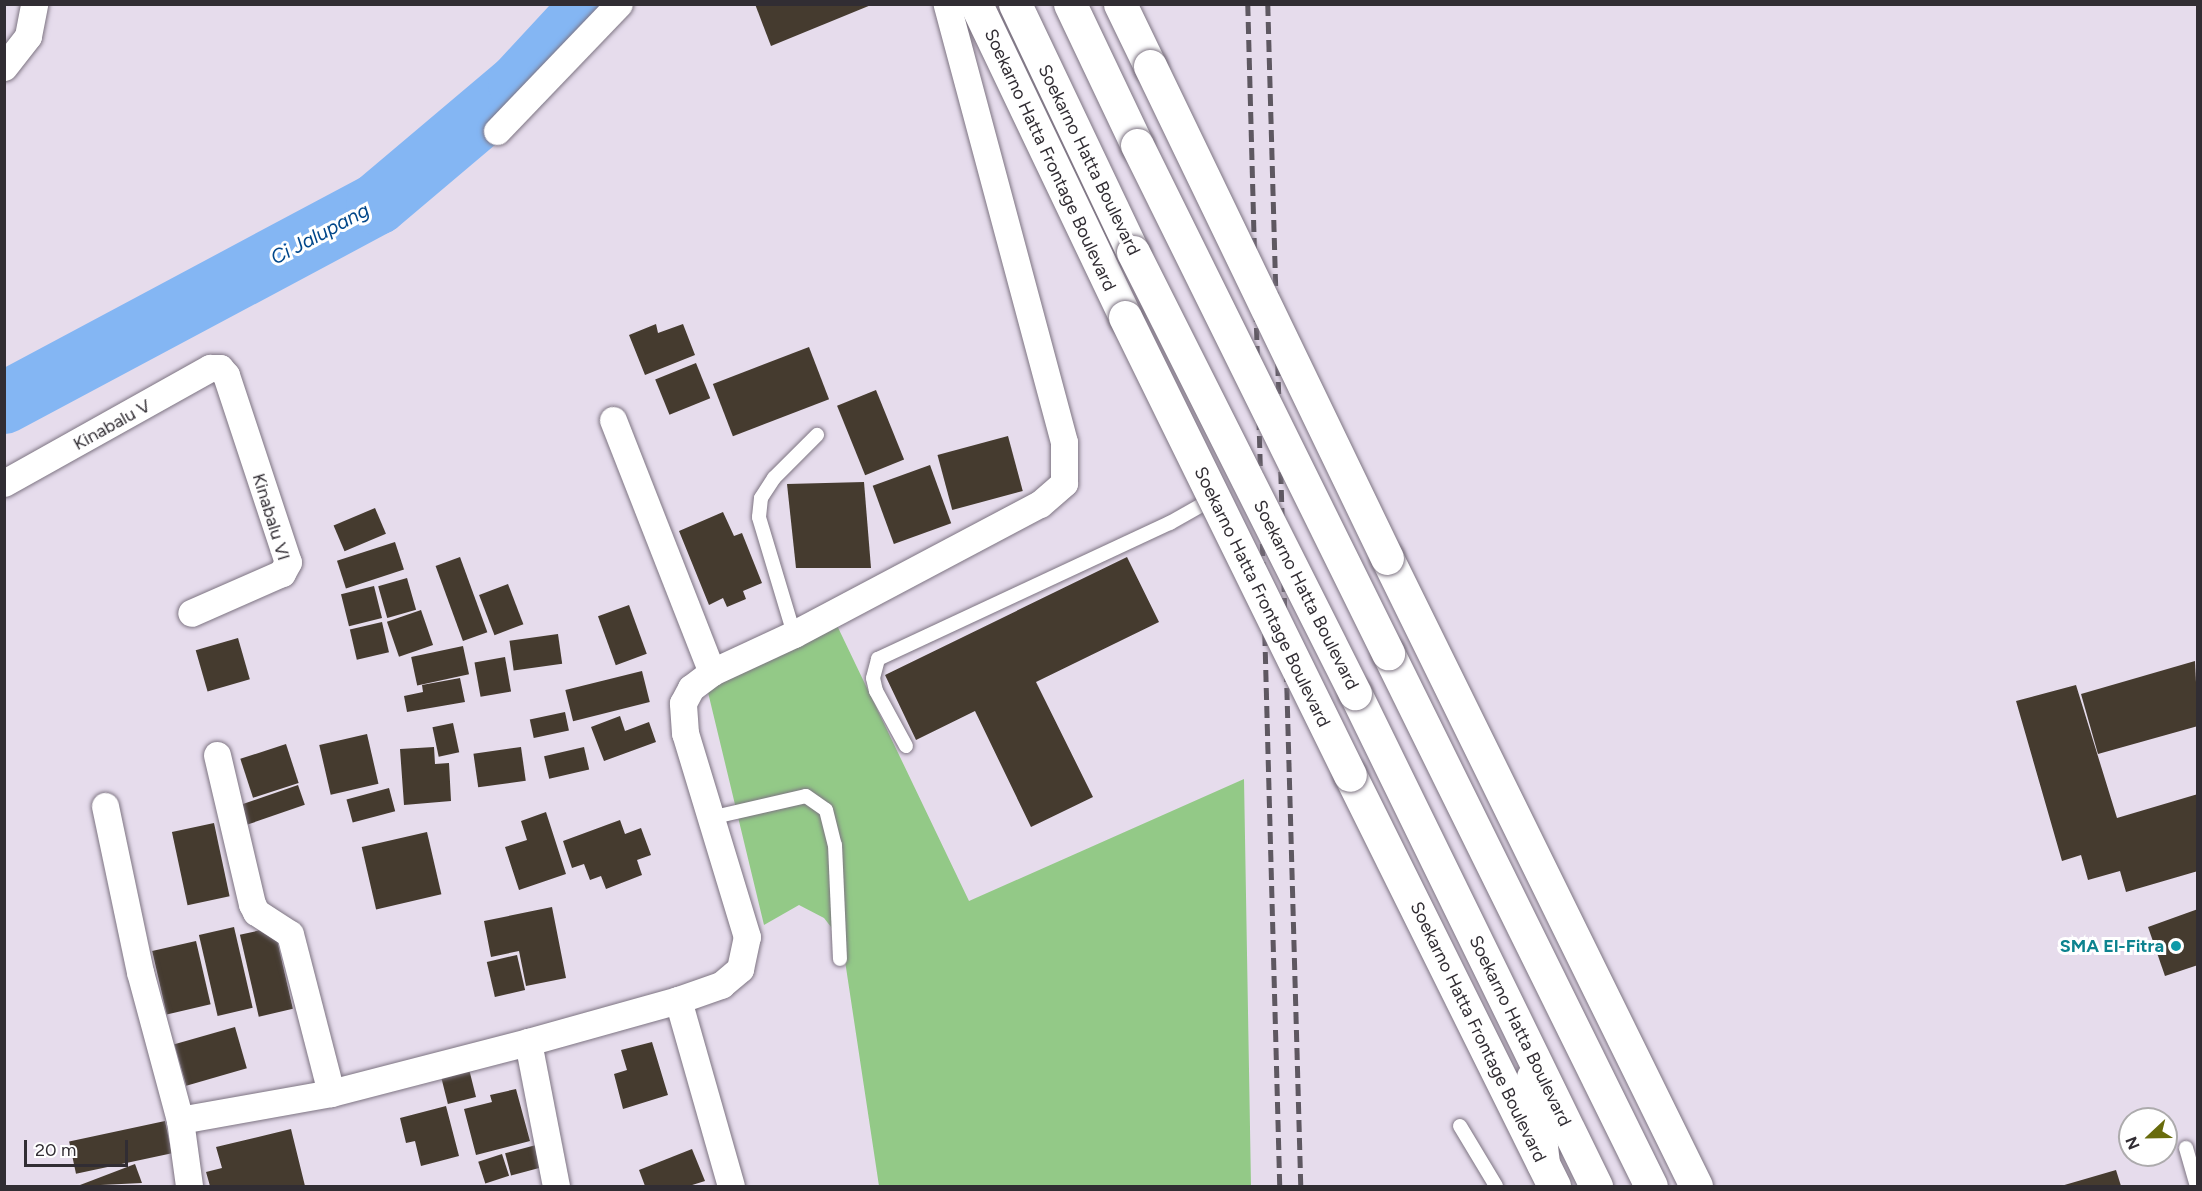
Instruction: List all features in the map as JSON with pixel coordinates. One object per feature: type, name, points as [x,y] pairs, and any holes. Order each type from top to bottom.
[{"type":"main road","name":"Soekarno Hatta Frontage Boulevard","points":[[976,4],[1125,317],[1548,1175]]},
{"type":"main road","name":"Soekarno Hatta Boulevard","points":[[1014,4],[1133,252],[1355,693],[1596,1186]]},
{"type":"main road","points":[[1070,4],[1137,145],[1651,1186]]},
{"type":"main road","points":[[1120,4],[1696,1186]]},
{"type":"main road","points":[[1530,1052],[1548,1175]]},
{"type":"street","points":[[4,67],[28,36],[34,4]]},
{"type":"street","points":[[497,131],[619,4]]},
{"type":"street","points":[[180,1120],[331,1094],[528,1042],[678,1000],[721,985],[740,969],[747,937],[685,733],[683,703],[691,688],[712,672],[794,634],[1040,504],[1064,483],[1064,442],[947,4]]},
{"type":"street","name":"Kinabalu V","points":[[4,483],[210,368],[220,368]]},
{"type":"street","name":"Kinabalu VI","points":[[191,614],[282,573],[288,562],[226,375],[220,368]]},
{"type":"street","points":[[613,420],[712,672]]},
{"type":"street","points":[[217,754],[252,904],[256,912],[290,934],[331,1094]]},
{"type":"street","points":[[105,806],[140,972],[180,1120],[189,1186]]},
{"type":"street","points":[[678,1000],[731,1186]]},
{"type":"street","points":[[528,1042],[556,1186]]},
{"type":"lane","points":[[794,634],[759,517],[761,498],[774,478],[817,435]]},
{"type":"lane","points":[[906,746],[876,691],[873,678],[878,659],[1130,542],[1214,498]]},
{"type":"lane","points":[[710,818],[806,796],[826,810],[835,844],[840,959]]},
{"type":"lane","points":[[1460,1126],[1496,1186]]},
{"type":"lane","points":[[2186,1148],[2197,1186]]},
{"type":"green space","points":[[832,615],[969,901],[1244,779],[1251,1186],[879,1186],[842,941],[824,918],[799,905],[764,925],[706,684]]},
{"type":"building","points":[[755,4],[871,4],[871,5],[771,46]]},
{"type":"building","points":[[656,324],[658,333],[683,324],[695,355],[645,375],[629,335]]},
{"type":"building","points":[[809,347],[829,399],[733,436],[713,384]]},
{"type":"building","points":[[696,363],[710,398],[669,415],[655,379]]},
{"type":"building","points":[[876,390],[904,460],[865,475],[837,406]]},
{"type":"building","points":[[1008,436],[1023,491],[952,510],[937,455]]},
{"type":"building","points":[[930,465],[951,523],[894,544],[873,486]]},
{"type":"building","points":[[864,482],[871,568],[796,568],[787,484]]},
{"type":"building","points":[[375,508],[386,534],[345,551],[334,526]]},
{"type":"building","points":[[723,512],[734,536],[742,533],[762,583],[743,591],[746,599],[727,607],[723,598],[709,605],[679,531]]},
{"type":"building","points":[[395,542],[404,570],[346,588],[337,561]]},
{"type":"building","points":[[460,557],[487,632],[463,641],[436,566]]},
{"type":"building","points":[[1127,557],[1159,622],[1036,682],[1093,797],[1031,827],[975,711],[916,740],[885,675]]},
{"type":"building","points":[[407,578],[416,610],[387,618],[378,586]]},
{"type":"building","points":[[508,584],[523,624],[494,635],[479,595]]},
{"type":"building","points":[[374,586],[382,618],[349,626],[341,594]]},
{"type":"building","points":[[629,605],[647,654],[616,665],[598,616]]},
{"type":"building","points":[[421,610],[433,645],[399,657],[387,622]]},
{"type":"building","points":[[382,622],[389,652],[357,660],[350,629]]},
{"type":"building","points":[[558,634],[562,664],[514,671],[509,641]]},
{"type":"building","points":[[238,638],[250,679],[208,691],[196,650]]},
{"type":"building","points":[[463,646],[469,674],[417,685],[411,657]]},
{"type":"building","points":[[505,657],[511,691],[481,697],[474,662]]},
{"type":"building","points":[[2195,661],[2198,726],[2098,754],[2081,694]]},
{"type":"building","points":[[642,671],[650,702],[573,721],[565,690]]},
{"type":"building","points":[[460,678],[465,702],[407,712],[404,696],[423,692],[422,685]]},
{"type":"building","points":[[2076,685],[2117,818],[2198,794],[2198,871],[2126,892],[2120,871],[2088,880],[2081,855],[2062,861],[2016,701]]},
{"type":"building","points":[[565,712],[569,731],[534,738],[530,719]]},
{"type":"building","points":[[620,716],[625,731],[649,722],[656,742],[604,761],[591,727]]},
{"type":"building","points":[[453,723],[459,752],[439,757],[432,727]]},
{"type":"building","points":[[367,734],[378,784],[331,795],[319,745]]},
{"type":"building","points":[[286,744],[299,783],[253,798],[240,759]]},
{"type":"building","points":[[434,747],[435,764],[449,763],[451,801],[404,805],[400,749]]},
{"type":"building","points":[[521,747],[526,781],[478,787],[473,754]]},
{"type":"building","points":[[584,747],[589,769],[549,779],[544,756]]},
{"type":"building","points":[[298,785],[305,805],[246,825],[239,805]]},
{"type":"building","points":[[389,788],[395,811],[353,823],[346,799]]},
{"type":"building","points":[[546,812],[566,874],[519,890],[505,847],[527,840],[521,821]]},
{"type":"building","points":[[620,820],[625,834],[641,828],[651,855],[637,860],[642,875],[606,889],[601,876],[590,880],[584,864],[572,868],[563,841]]},
{"type":"building","points":[[214,823],[230,896],[188,905],[172,832]]},
{"type":"building","points":[[427,832],[441,894],[376,909],[362,847]]},
{"type":"building","points":[[552,907],[566,978],[526,986],[519,951],[491,957],[484,921]]},
{"type":"building","name":"SMA El-Fitra","points":[[2198,909],[2198,965],[2165,976],[2148,927]]},
{"type":"building","points":[[234,927],[253,1008],[218,1016],[199,935]]},
{"type":"building","points":[[274,927],[293,1009],[259,1017],[240,935]]},
{"type":"building","points":[[196,941],[211,1004],[167,1014],[152,951]]},
{"type":"building","points":[[517,955],[525,990],[495,997],[487,962]]},
{"type":"building","points":[[235,1027],[247,1068],[186,1086],[174,1044]]},
{"type":"building","points":[[652,1042],[668,1095],[623,1109],[614,1074],[627,1070],[621,1050]]},
{"type":"building","points":[[468,1065],[476,1097],[448,1104],[440,1072]]},
{"type":"building","points":[[516,1089],[530,1141],[476,1155],[464,1109],[492,1102],[490,1095]]},
{"type":"building","points":[[446,1106],[459,1156],[421,1166],[415,1141],[406,1143],[400,1118]]},
{"type":"building","points":[[165,1121],[172,1153],[76,1174],[69,1141]]},
{"type":"building","points":[[291,1129],[305,1186],[210,1186],[206,1172],[222,1168],[216,1147]]},
{"type":"building","points":[[536,1145],[542,1167],[511,1175],[505,1153]]},
{"type":"building","points":[[692,1149],[705,1181],[689,1186],[645,1186],[639,1170]]},
{"type":"building","points":[[502,1154],[509,1176],[485,1184],[478,1162]]},
{"type":"building","points":[[135,1164],[142,1183],[80,1186],[80,1185]]},
{"type":"building","points":[[2116,1170],[2121,1186],[2061,1186]]},
{"type":"waterway","name":"Ci Jalupang","points":[[4,403],[377,204],[519,84],[593,4]]},
{"type":"railway","points":[[1248,4],[1280,1186]]},
{"type":"railway","points":[[1268,4],[1301,1186]]},
{"type":"place","name":"SMA El-Fitra","points":[[2176,946]]}]
